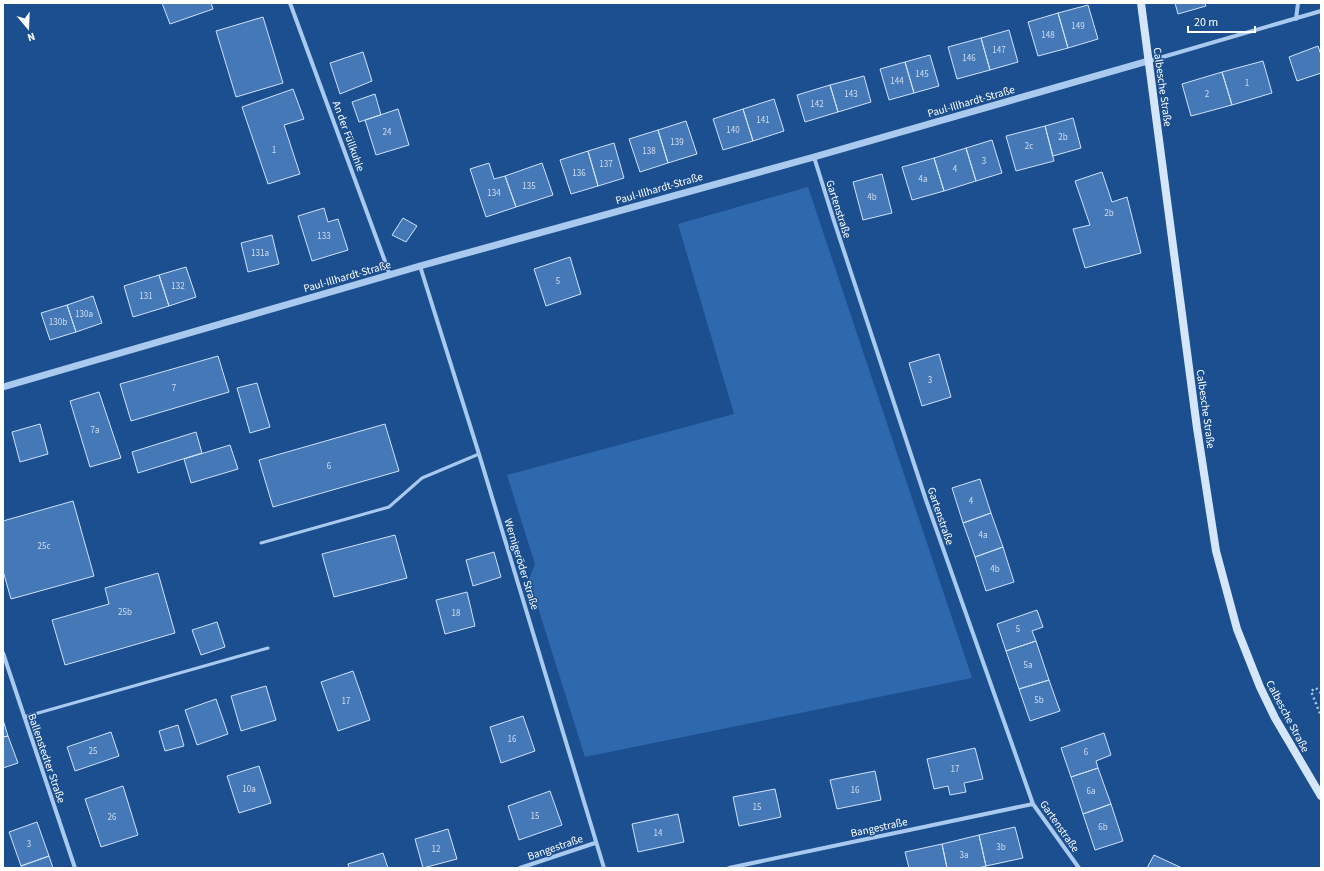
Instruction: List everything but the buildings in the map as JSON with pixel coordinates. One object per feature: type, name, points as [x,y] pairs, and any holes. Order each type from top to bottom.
[{"type":"main road","name":"Calbesche Straße","points":[[1141,3],[1196,420],[1216,551],[1237,629],[1260,687],[1279,724],[1321,796]]},
{"type":"street","name":"An der Füllkuhle","points":[[290,3],[390,275]]},
{"type":"street","points":[[1296,19],[1298,3]]},
{"type":"street","name":"Paul-Illhardt-Straße","points":[[3,387],[420,266],[814,156],[1321,11]]},
{"type":"street","name":"Gartenstraße","points":[[814,156],[831,213],[926,500],[1033,804],[1079,868]]},
{"type":"street","name":"Wernigeröder Straße","points":[[420,266],[479,454],[604,868]]},
{"type":"street","name":"Ballenstedter Straße","points":[[3,653],[75,868]]},
{"type":"street","name":"Bangestraße","points":[[729,868],[1033,804]]},
{"type":"street","name":"Bangestraße","points":[[520,868],[596,843]]},
{"type":"lane","points":[[261,543],[389,507],[422,478],[479,454]]},
{"type":"lane","points":[[24,717],[268,648]]},
{"type":"path","points":[[1321,693],[1316,688],[1311,691],[1321,716]]},
{"type":"shaded area","points":[[808,187],[972,678],[585,757],[529,579],[535,564],[507,475],[734,414],[678,224]]}]
